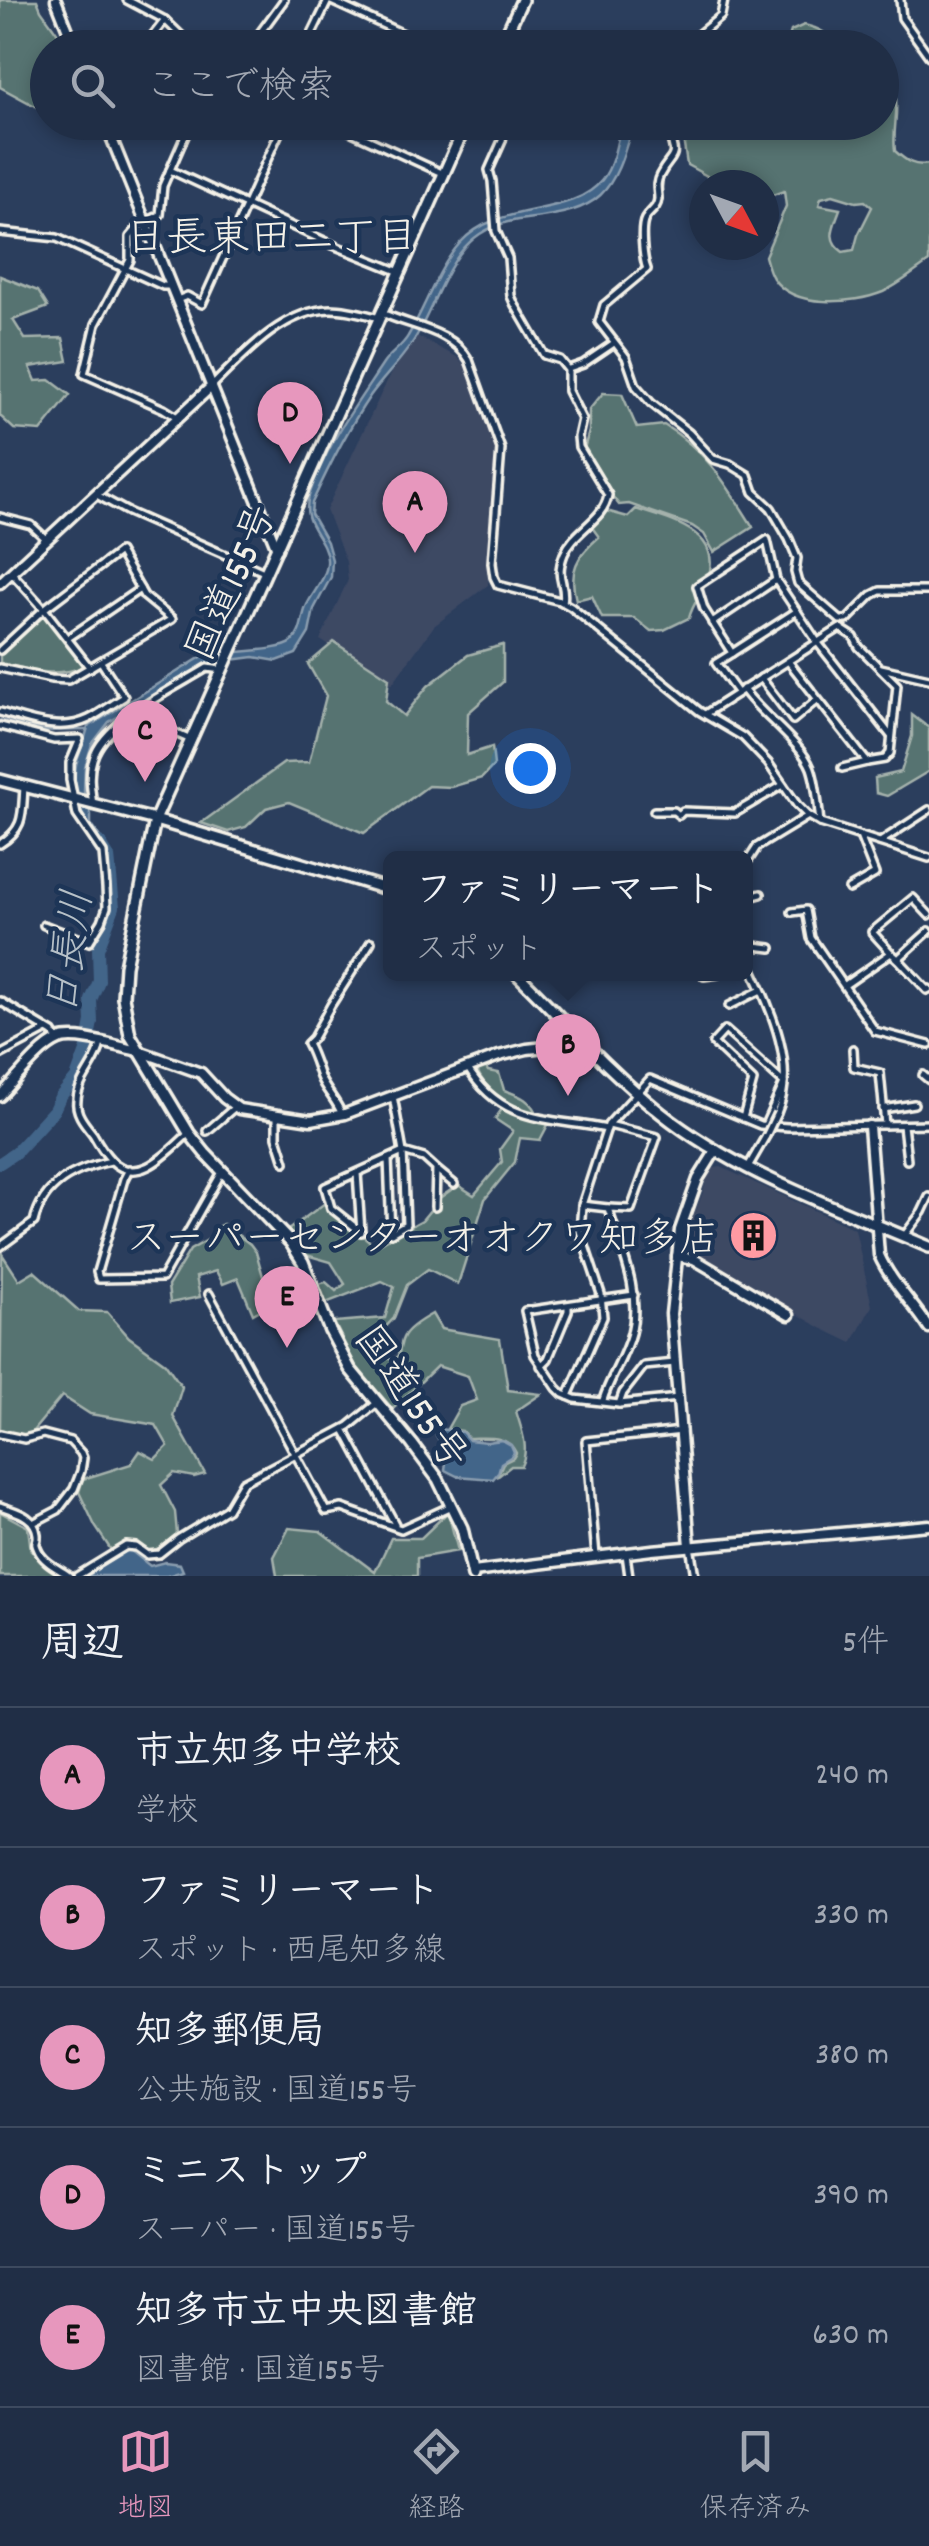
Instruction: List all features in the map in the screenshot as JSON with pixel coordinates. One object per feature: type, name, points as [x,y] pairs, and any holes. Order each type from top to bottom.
[{"type":"main road","points":[[508,30],[522,0]]},
{"type":"main road","name":"国道155号","points":[[459,140],[156,820],[133,921],[124,983],[126,1023],[139,1051],[190,1133],[291,1243],[350,1369],[428,1464],[452,1505],[473,1574]]},
{"type":"main road","points":[[0,780],[156,820],[383,888]]},
{"type":"main road","points":[[524,981],[637,1093],[716,1150],[748,1168],[929,1247]]},
{"type":"street","points":[[56,0],[68,30]]},
{"type":"street","points":[[127,0],[165,20],[175,30]]},
{"type":"street","points":[[263,30],[284,0]]},
{"type":"street","points":[[314,30],[329,0],[392,30]]},
{"type":"street","points":[[704,30],[721,16],[724,0]]},
{"type":"street","points":[[900,0],[902,18],[929,56]]},
{"type":"street","points":[[157,30],[165,20]]},
{"type":"street","points":[[113,140],[277,549]]},
{"type":"street","points":[[176,417],[84,374],[96,324],[130,260],[130,236],[140,225],[160,215],[163,186],[183,140]]},
{"type":"street","points":[[176,300],[187,296],[202,304],[276,140]]},
{"type":"street","points":[[367,140],[444,174]]},
{"type":"street","points":[[502,140],[489,170],[496,231],[508,258],[511,296],[544,355],[560,360],[568,370],[568,390],[582,419],[579,447],[608,494],[603,510],[566,550],[559,571],[565,590],[563,602]]},
{"type":"street","points":[[672,140],[672,159],[659,176],[656,188],[656,207],[644,220],[646,268],[604,304],[599,322],[626,357],[636,386],[651,404],[689,433],[713,460],[730,464],[748,475],[754,492],[786,531],[797,558],[798,583],[840,620],[847,620],[880,591],[929,591]]},
{"type":"street","points":[[170,170],[400,272]]},
{"type":"street","points":[[0,232],[57,238],[163,286],[172,286]]},
{"type":"street","points":[[0,582],[176,417],[286,321],[331,309],[410,324],[451,340],[464,350],[498,437],[502,461],[492,563],[502,587],[563,602],[612,638],[704,714],[742,737],[768,763],[808,816],[929,858]]},
{"type":"street","points":[[568,370],[614,344]]},
{"type":"street","points":[[94,494],[267,573]]},
{"type":"street","points":[[0,517],[31,525],[46,539]]},
{"type":"street","points":[[732,653],[704,610],[696,586],[767,540],[776,580],[818,643],[891,736]]},
{"type":"street","points":[[0,650],[44,609],[120,552],[144,596],[172,619],[68,680],[0,668]]},
{"type":"street","points":[[12,572],[90,668]]},
{"type":"street","points":[[712,623],[776,580]]},
{"type":"street","points":[[67,639],[140,589]]},
{"type":"street","points":[[797,611],[716,664],[800,750],[814,782],[820,823]]},
{"type":"street","points":[[704,714],[840,628],[854,637],[896,685],[890,753],[885,758],[842,768]]},
{"type":"street","points":[[788,661],[867,762]]},
{"type":"street","points":[[0,712],[58,725],[87,720],[124,697],[101,662]]},
{"type":"street","points":[[878,667],[929,679]]},
{"type":"street","points":[[93,805],[92,760],[101,740],[132,714],[207,668],[222,670]]},
{"type":"street","points":[[761,678],[794,720],[818,700]]},
{"type":"street","points":[[132,714],[191,740]]},
{"type":"street","points":[[0,726],[54,740],[80,739],[70,763],[70,780],[77,814],[103,854],[107,907],[89,942],[44,925]]},
{"type":"street","points":[[654,811],[674,811],[678,815],[683,811],[735,812],[783,785]]},
{"type":"street","points":[[0,844],[14,835],[21,823],[24,786]]},
{"type":"street","points":[[880,842],[929,810]]},
{"type":"street","points":[[753,854],[808,816]]},
{"type":"street","points":[[848,889],[875,874],[860,836]]},
{"type":"street","points":[[753,897],[761,894]]},
{"type":"street","points":[[929,915],[913,898],[872,932],[929,989]]},
{"type":"street","points":[[792,912],[806,910],[811,938],[875,1031],[929,1045]]},
{"type":"street","points":[[898,959],[929,930]]},
{"type":"street","points":[[342,1114],[320,1078],[307,1044],[371,942]]},
{"type":"street","points":[[753,942],[771,948]]},
{"type":"street","points":[[845,985],[891,952]]},
{"type":"street","points":[[748,1168],[784,1096],[780,1037],[753,977]]},
{"type":"street","points":[[729,1006],[760,990]]},
{"type":"street","points":[[0,1001],[58,1041]]},
{"type":"street","points":[[0,1055],[47,1030]]},
{"type":"street","points":[[0,1096],[37,1058],[58,1041],[69,1038],[139,1051],[201,1073],[239,1110],[311,1120],[342,1114],[514,1052],[554,1046],[574,1030]]},
{"type":"street","points":[[743,1118],[753,1081],[713,1044],[725,1030],[784,1082]]},
{"type":"street","points":[[93,1041],[100,1051],[78,1091],[77,1109],[112,1161],[140,1170],[190,1133]]},
{"type":"street","points":[[853,1048],[854,1067],[880,1074],[885,1125]]},
{"type":"street","points":[[467,1067],[489,1095],[508,1109],[657,1137],[631,1209],[582,1205]]},
{"type":"street","points":[[922,1075],[929,1080]]},
{"type":"street","points":[[568,1396],[603,1316],[602,1300],[580,1231],[582,1205],[608,1127],[650,1079],[764,1126],[929,1124]]},
{"type":"street","points":[[764,1126],[784,1082]]},
{"type":"street","points":[[388,1159],[392,1233],[406,1224],[403,1152],[393,1096]]},
{"type":"street","points":[[884,1109],[914,1104]]},
{"type":"street","points":[[207,1131],[235,1107]]},
{"type":"street","points":[[276,1116],[276,1137],[285,1162]]},
{"type":"street","points":[[902,1125],[907,1160]]},
{"type":"street","points":[[870,1126],[878,1255],[929,1328]]},
{"type":"street","points":[[694,1576],[672,1314],[680,1230],[698,1179],[716,1150]]},
{"type":"street","points":[[358,1173],[360,1232],[331,1208],[326,1187],[403,1152],[424,1158],[454,1184]]},
{"type":"street","points":[[0,1235],[3,1245],[34,1222],[38,1204],[63,1178],[112,1161]]},
{"type":"street","points":[[129,1169],[97,1272],[99,1279],[162,1278],[222,1171]]},
{"type":"street","points":[[435,1207],[436,1170]]},
{"type":"street","points":[[904,1236],[929,1197]]},
{"type":"street","points":[[602,1400],[631,1334],[634,1295],[608,1208]]},
{"type":"street","points":[[677,1256],[694,1259],[789,1316]]},
{"type":"street","points":[[209,1294],[326,1512],[342,1508],[401,1529],[452,1505]]},
{"type":"street","points":[[634,1295],[525,1310],[535,1355],[556,1388],[575,1399],[619,1404],[678,1398]]},
{"type":"street","points":[[541,1366],[548,1359],[568,1304]]},
{"type":"street","points":[[619,1404],[623,1392],[644,1366],[675,1363]]},
{"type":"street","points":[[77,1576],[126,1546],[136,1547],[147,1555],[159,1554],[227,1510],[244,1482],[344,1429],[377,1403]]},
{"type":"street","points":[[344,1429],[396,1526]]},
{"type":"street","points":[[596,1558],[586,1441],[682,1431]]},
{"type":"street","points":[[0,1434],[24,1438],[43,1434],[70,1441],[84,1458],[74,1489],[58,1510],[33,1522]]},
{"type":"street","points":[[0,1506],[33,1522],[40,1555],[70,1576]]},
{"type":"street","points":[[473,1574],[626,1552],[929,1525]]},
{"type":"street","points":[[626,1552],[629,1576]]},
{"type":"shaded area","points":[[617,140],[628,140],[610,183],[588,204],[496,226],[476,237],[447,273],[412,343],[370,396],[312,503],[311,514],[332,560],[331,577],[314,609],[309,633],[296,654],[277,661],[254,657],[208,663],[109,722],[92,744],[85,767],[84,792],[91,824],[110,852],[107,855],[82,813],[75,791],[76,765],[88,727],[203,656],[276,648],[292,642],[327,566],[307,506],[323,461],[386,360],[405,340],[445,264],[460,243],[494,220],[553,206],[589,192],[602,180]]},
{"type":"shaded area","points":[[415,335],[457,357],[468,368],[495,446],[488,585],[434,626],[392,684],[320,640],[348,580],[346,562],[326,510],[387,381]]},
{"type":"shaded area","points":[[721,1167],[855,1229],[872,1306],[852,1343],[687,1249],[683,1241],[708,1169]]},
{"type":"shaded area","points":[[439,1429],[462,1432],[469,1440],[502,1440],[514,1452],[501,1463],[493,1479],[457,1476],[445,1470],[447,1454],[436,1435]]},
{"type":"shaded area","points":[[130,1550],[150,1566],[180,1564],[183,1571],[167,1576],[87,1576]]},
{"type":"green space","points":[[0,0],[37,0],[55,30],[30,30],[30,103],[0,87]]},
{"type":"green space","points":[[804,25],[818,30],[793,30]]},
{"type":"green space","points":[[685,140],[894,140],[895,151],[910,162],[929,164],[929,262],[895,286],[870,296],[824,301],[794,295],[772,276],[766,260],[779,260],[779,223],[786,206],[784,191],[779,193],[779,170],[696,170],[687,165]],"holes":[[[833,195],[865,201],[872,207],[854,250],[843,252],[833,237],[840,209],[819,205],[821,198]]]},
{"type":"green space","points":[[0,276],[38,291],[48,307],[13,320],[25,339],[63,338],[68,361],[30,367],[36,381],[50,380],[70,395],[41,431],[14,429],[0,416]]},
{"type":"green space","points":[[603,393],[622,394],[637,428],[664,425],[693,446],[725,483],[753,527],[714,552],[704,534],[692,526],[629,504],[619,505],[595,474],[584,449],[589,410]]},
{"type":"green space","points":[[636,509],[689,529],[700,537],[711,560],[709,575],[689,618],[664,630],[651,631],[634,618],[602,618],[592,596],[576,600],[576,565],[599,537],[591,526],[606,511],[628,517]]},
{"type":"green space","points":[[44,613],[86,666],[53,673],[0,663],[0,653]]},
{"type":"green space","points":[[334,642],[389,678],[386,701],[404,716],[428,686],[468,655],[503,645],[503,682],[468,713],[467,755],[492,747],[494,765],[482,778],[451,787],[428,786],[364,833],[289,802],[266,808],[246,827],[228,832],[201,823],[284,763],[309,762],[326,696],[308,664]]},
{"type":"green space","points":[[912,715],[929,728],[929,771],[887,796],[876,793],[875,778],[901,772],[912,736]]},
{"type":"green space","points":[[484,1064],[488,1071],[499,1073],[504,1090],[525,1100],[538,1118],[550,1121],[540,1140],[520,1138],[515,1162],[485,1199],[458,1284],[428,1269],[407,1285],[394,1318],[378,1335],[380,1357],[395,1360],[406,1333],[432,1314],[441,1329],[500,1339],[508,1390],[541,1394],[516,1411],[525,1445],[521,1466],[511,1466],[497,1477],[503,1463],[516,1453],[508,1443],[468,1438],[462,1431],[447,1429],[460,1406],[477,1400],[468,1376],[437,1366],[393,1409],[356,1367],[334,1322],[385,1318],[394,1287],[382,1281],[326,1303],[318,1284],[326,1282],[336,1291],[345,1284],[331,1262],[306,1255],[288,1230],[325,1203],[375,1246],[422,1220],[441,1197],[458,1185],[474,1195],[502,1162],[500,1149],[513,1131],[495,1119],[502,1109],[519,1114],[520,1108],[489,1088],[476,1068]]},
{"type":"green space","points":[[223,1224],[256,1252],[271,1304],[253,1314],[238,1278],[223,1284],[216,1271],[196,1277],[200,1297],[170,1303],[168,1286],[190,1250],[211,1238]]},
{"type":"green space","points":[[2,1254],[19,1280],[34,1271],[79,1311],[107,1312],[129,1337],[165,1363],[182,1387],[173,1416],[205,1474],[194,1477],[174,1473],[161,1485],[175,1512],[177,1534],[160,1548],[150,1551],[127,1543],[111,1550],[79,1492],[83,1479],[131,1464],[140,1451],[155,1459],[168,1446],[156,1425],[90,1414],[62,1396],[28,1437],[0,1429]]},
{"type":"green space","points":[[0,1512],[28,1527],[31,1551],[59,1576],[0,1576]]},
{"type":"green space","points":[[448,1512],[458,1551],[417,1558],[417,1576],[277,1576],[274,1557],[289,1528],[320,1531],[375,1572],[391,1538],[421,1538]]},
{"type":"waterway","points":[[0,720],[43,731],[87,730]]},
{"type":"waterway","name":"日長川","points":[[0,1163],[15,1153],[54,1110],[76,1078],[87,1048],[91,1000],[99,981],[98,949],[114,907],[109,857],[100,842]]},
{"type":"place","name":"ミニストップ","points":[[290,464]]},
{"type":"place","name":"市立知多中学校","points":[[415,553]]},
{"type":"place","name":"知多郵便局","points":[[145,782]]},
{"type":"place","name":"ファミリーマート","points":[[568,1096]]},
{"type":"place","name":"スーパーセンターオオクワ知多店","points":[[754,1236]]},
{"type":"place","name":"知多市立中央図書館","points":[[287,1348]]},
{"type":"district","name":"日長東田二丁目","points":[[271,235]]}]
